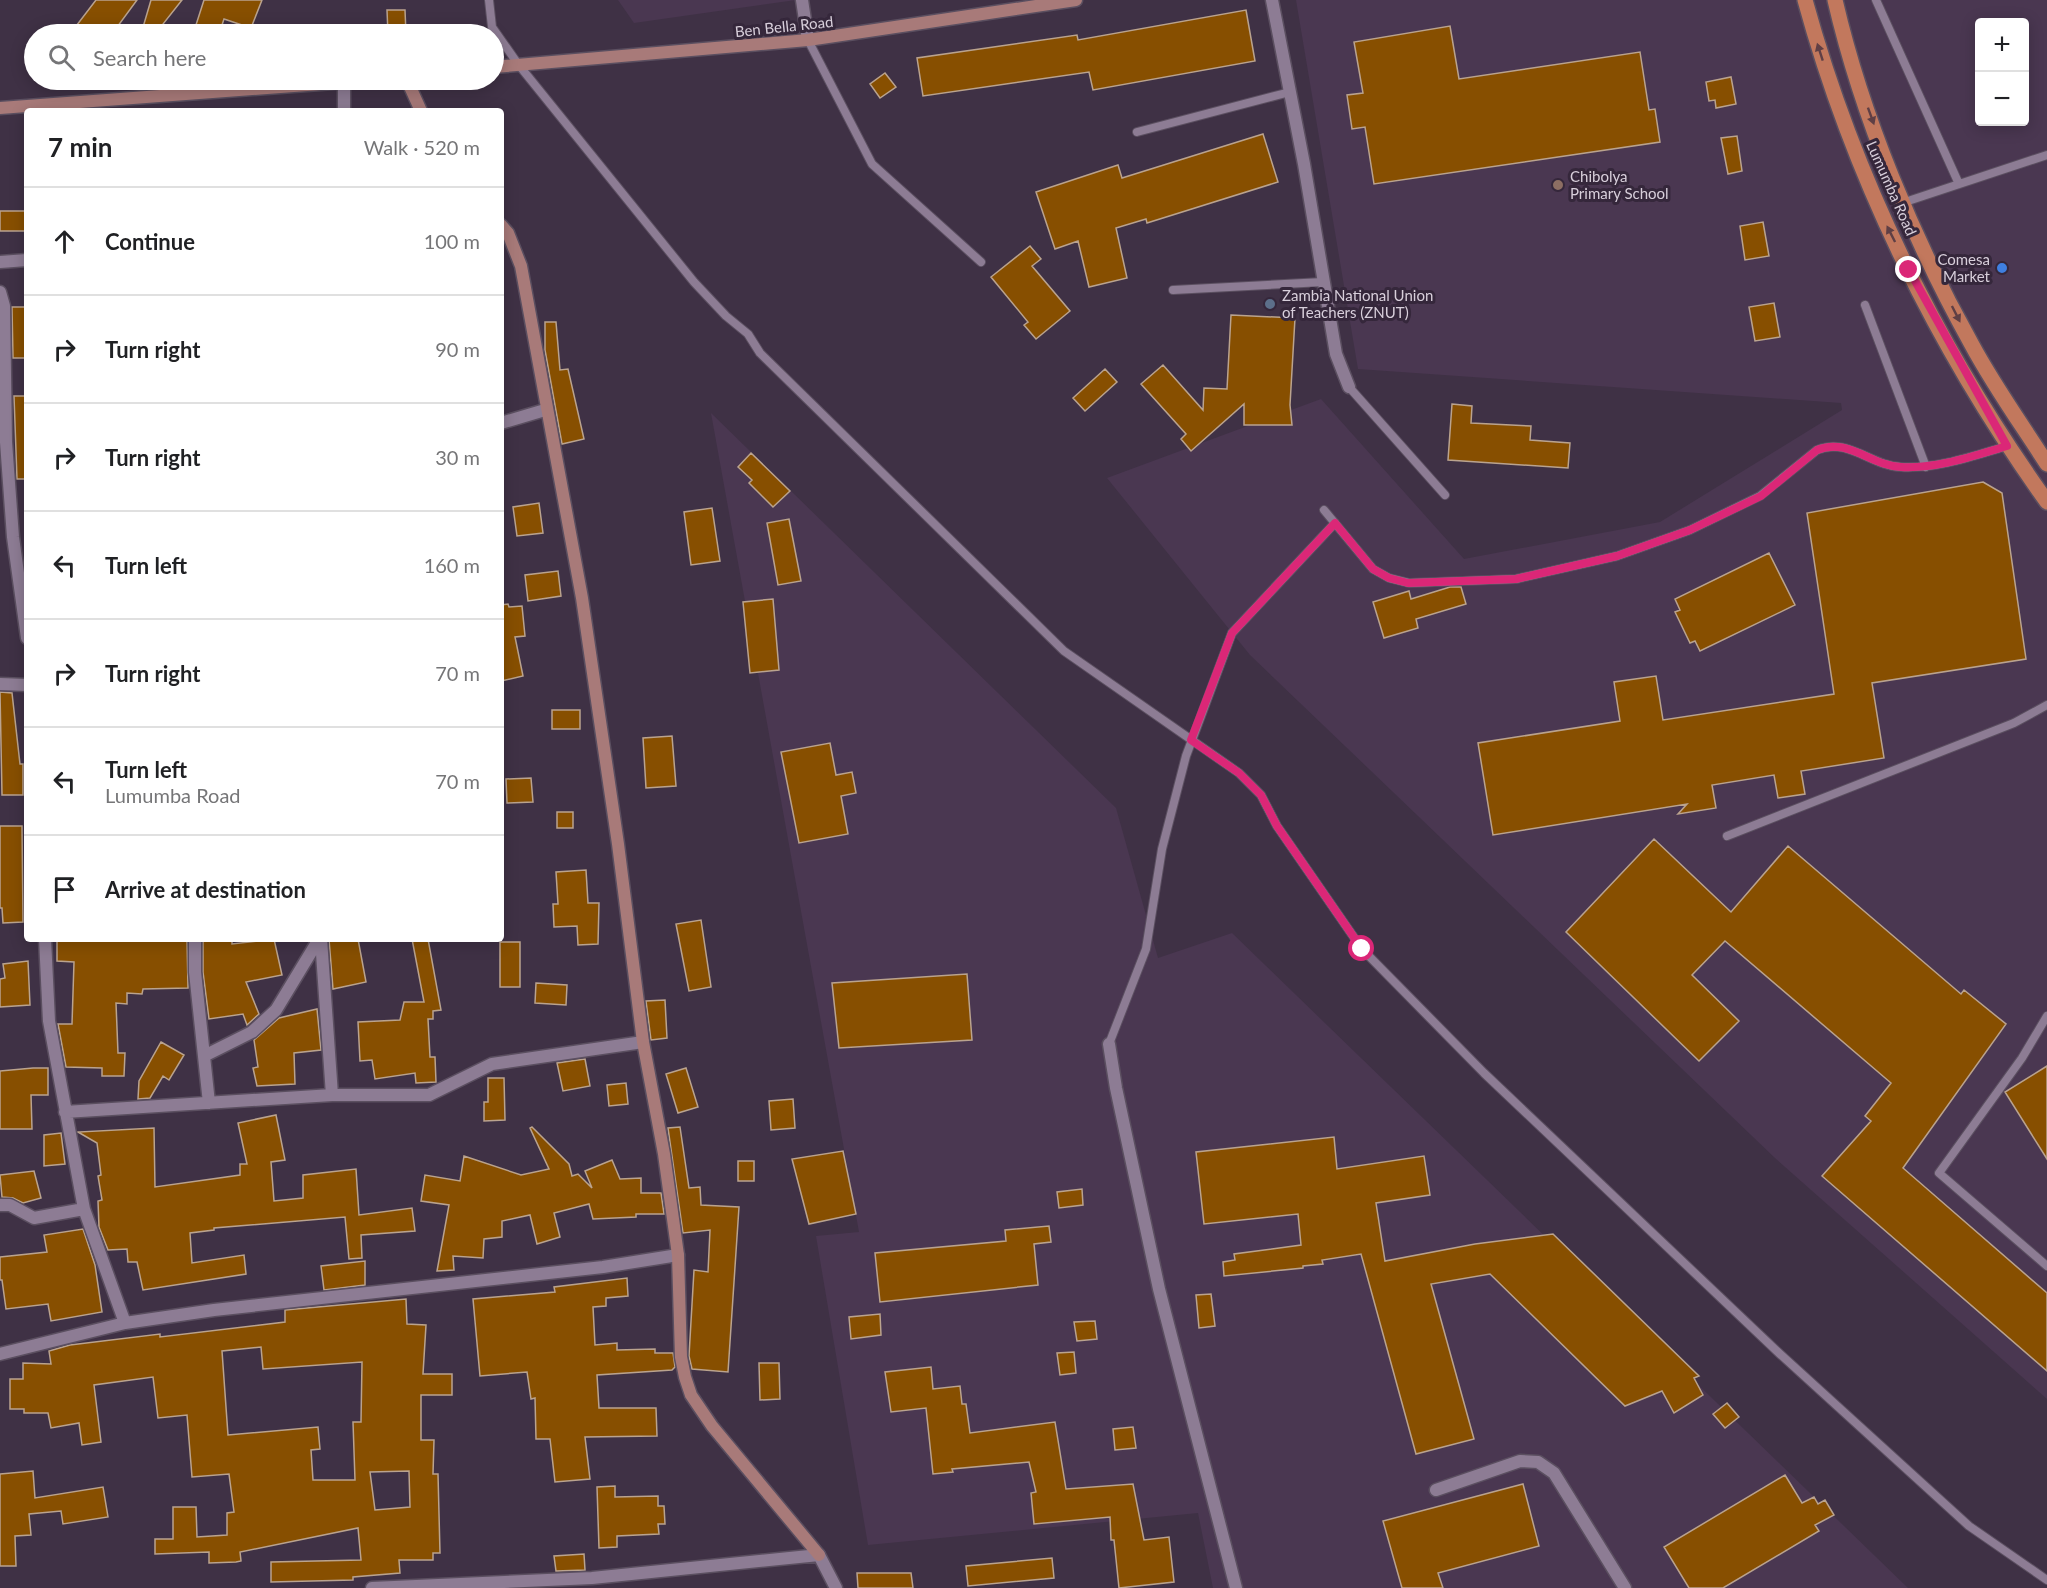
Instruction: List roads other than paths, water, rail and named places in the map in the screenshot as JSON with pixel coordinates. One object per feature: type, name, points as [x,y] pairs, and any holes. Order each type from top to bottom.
[{"type":"main road","name":"Lumumba Road","points":[[1805,0],[1838,109],[1883,218],[1958,362],[2007,446],[2047,502]]},
{"type":"main road","name":"Lumumba Road","points":[[1835,0],[1865,98],[1902,203],[1972,347],[2047,464]]},
{"type":"street","points":[[802,0],[808,40]]},
{"type":"street","name":"Ben Bella Road","points":[[504,66],[808,40],[1076,0]]},
{"type":"street","points":[[1272,0],[1336,354],[1349,387]]},
{"type":"street","points":[[0,108],[248,90]]},
{"type":"street","points":[[344,90],[344,108]]},
{"type":"street","points":[[412,90],[420,108]]},
{"type":"street","points":[[504,228],[521,266],[545,410],[582,598],[618,844],[643,1042],[664,1154],[678,1255],[681,1357],[691,1395],[744,1467],[819,1555],[836,1588]]},
{"type":"street","points":[[0,262],[24,260]]},
{"type":"street","points":[[0,292],[4,306],[6,442],[13,537],[24,616]]},
{"type":"street","points":[[504,422],[545,410]]},
{"type":"street","points":[[0,684],[24,684]]},
{"type":"street","points":[[45,942],[49,1021],[84,1209],[125,1323]]},
{"type":"street","points":[[195,942],[195,972],[209,1103]]},
{"type":"street","points":[[204,1056],[252,1032],[276,1010],[318,942]]},
{"type":"street","points":[[320,942],[332,1095]]},
{"type":"street","points":[[65,1112],[332,1095],[429,1095],[492,1064],[643,1042]]},
{"type":"street","points":[[1109,1044],[1116,1089],[1159,1289],[1236,1588]]},
{"type":"street","points":[[0,1205],[10,1205],[34,1218],[84,1209]]},
{"type":"street","points":[[0,1354],[125,1323],[214,1310],[592,1268],[678,1255]]},
{"type":"street","points":[[1436,1490],[1520,1461],[1538,1462],[1554,1473],[1625,1588]]},
{"type":"street","points":[[372,1588],[592,1583],[819,1555]]},
{"type":"lane","points":[[489,0],[492,24]]},
{"type":"lane","points":[[1876,0],[1959,184]]},
{"type":"lane","points":[[808,40],[872,164],[981,262]]},
{"type":"lane","points":[[504,44],[694,282],[726,316],[748,334],[760,353],[809,402],[1064,651],[1239,773],[1261,795],[1277,826],[1362,949],[1484,1073],[1780,1354],[1969,1526],[2047,1580]]},
{"type":"lane","points":[[1137,132],[1290,92]]},
{"type":"lane","points":[[1902,203],[2047,155]]},
{"type":"lane","points":[[1173,290],[1323,282]]},
{"type":"lane","points":[[1866,305],[1926,467]]},
{"type":"lane","points":[[1349,387],[1446,495]]},
{"type":"lane","points":[[1324,510],[1373,569],[1389,578],[1408,583],[1516,579],[1617,556],[1690,530],[1761,496],[1817,450],[1827,446],[1847,448],[1885,464],[1926,467],[2007,446]]},
{"type":"lane","points":[[1109,1044],[1146,949],[1162,849],[1191,740],[1232,633],[1335,523]]},
{"type":"lane","points":[[1727,836],[2014,723],[2047,705]]},
{"type":"lane","points":[[2047,1016],[2022,1058],[1939,1173],[2047,1266]]},
{"type":"place","name":"Chibolya Primary School","points":[[1558,185]]},
{"type":"place","name":"Comesa Market","points":[[2002,268]]},
{"type":"place","name":"Zambia National Union of Teachers (ZNUT)","points":[[1270,304]]}]
